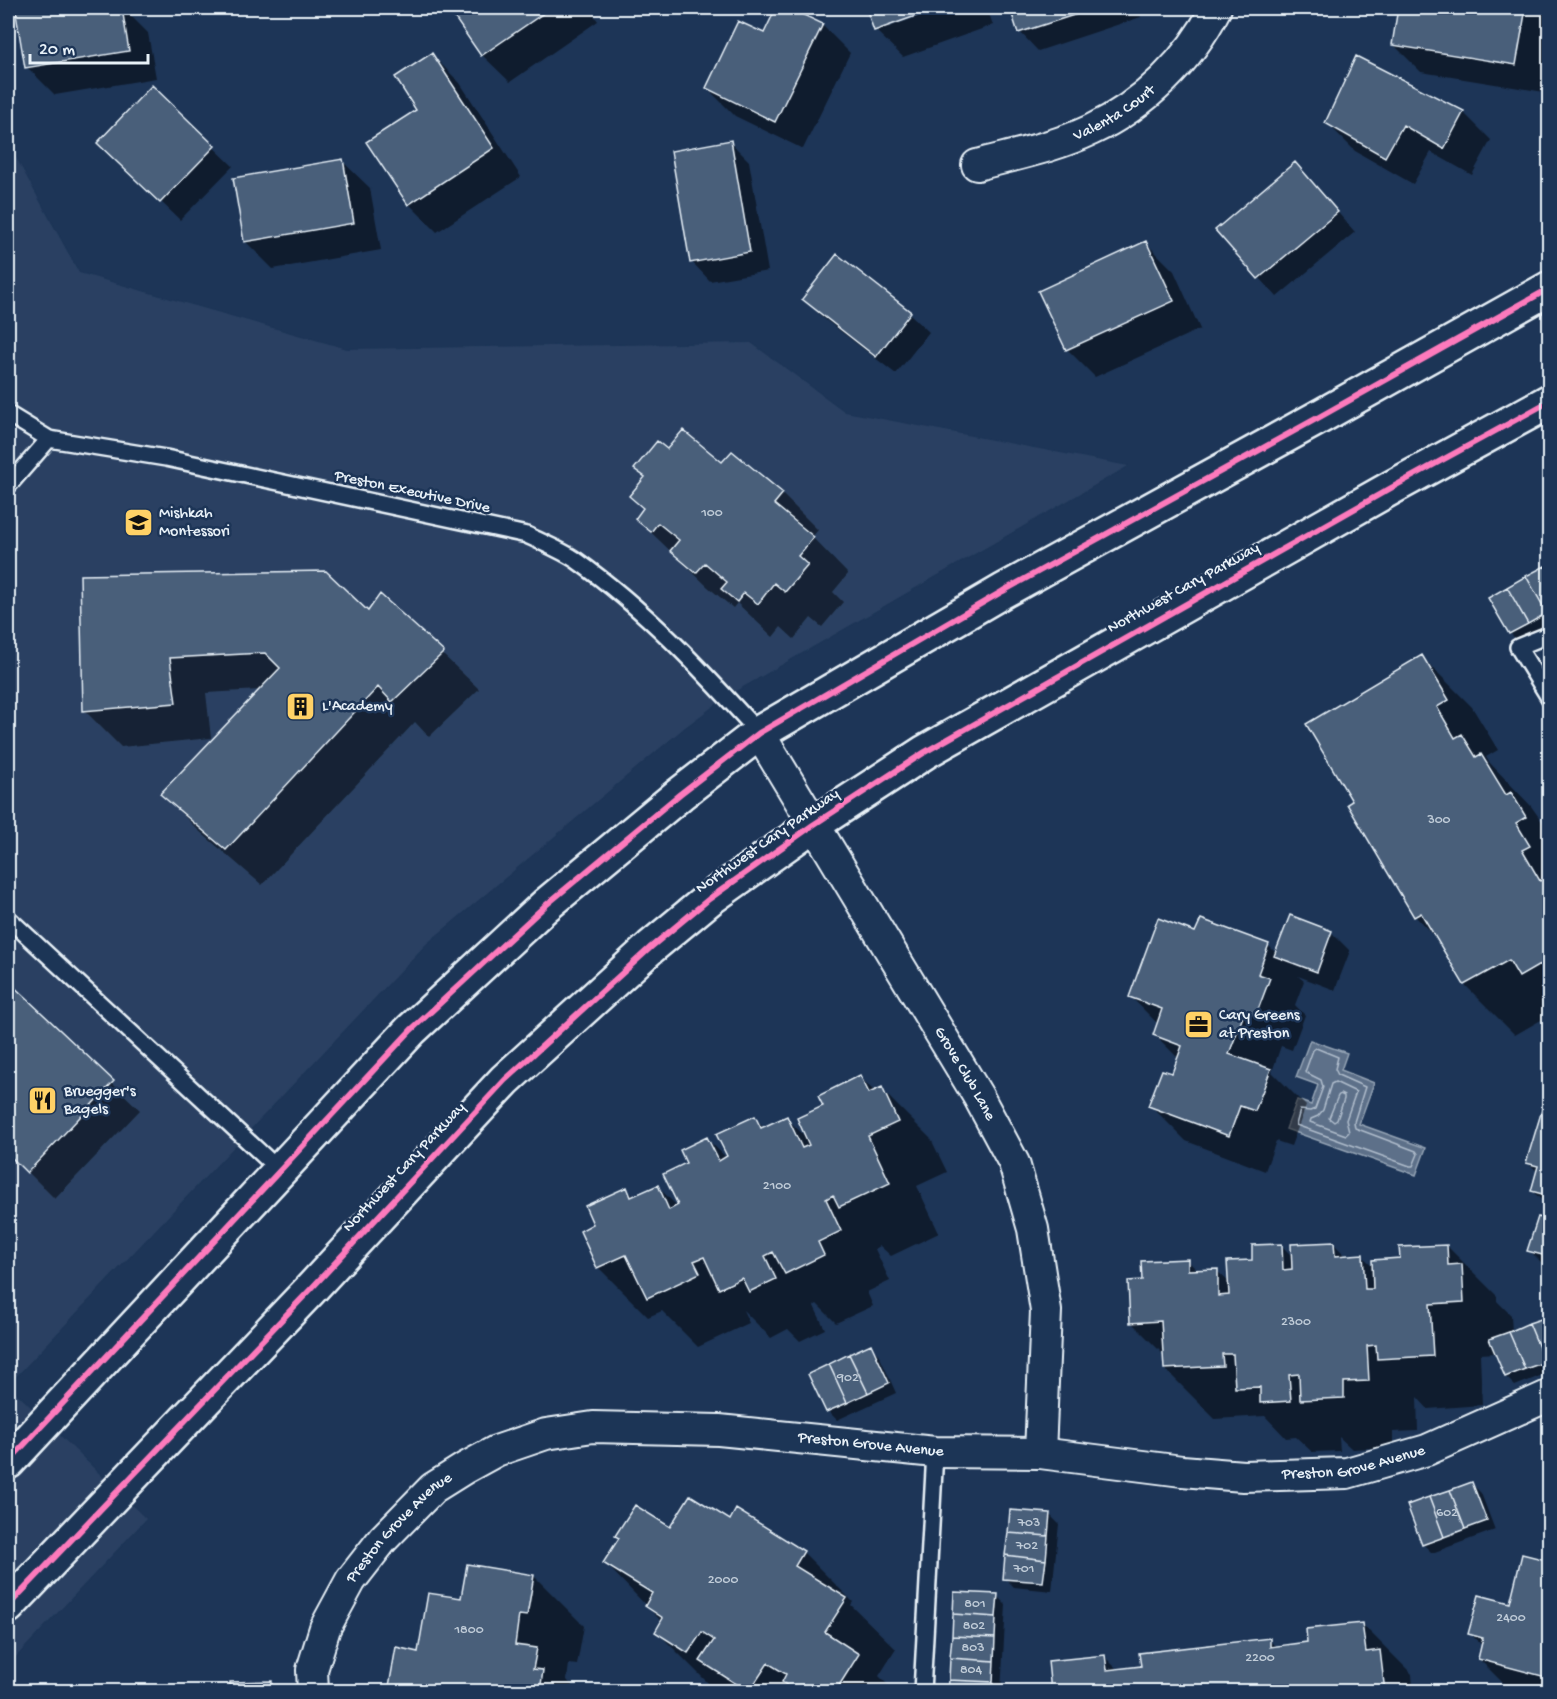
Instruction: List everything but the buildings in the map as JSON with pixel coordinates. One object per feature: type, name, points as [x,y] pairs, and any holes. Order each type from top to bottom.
[{"type":"main road","points":[[8,1462],[411,1030],[546,905],[680,794],[759,733],[1003,591],[1550,288]]},
{"type":"main road","name":"Northwest Cary Parkway","points":[[8,1606],[318,1282],[505,1080],[660,940],[709,899],[813,825],[925,752],[1550,401]]},
{"type":"street","name":"Valenta Court","points":[[977,165],[1046,146],[1089,131],[1123,112],[1156,87],[1184,57],[1216,8]]},
{"type":"street","name":"Grove Club Lane","points":[[759,733],[978,1096],[1014,1163],[1033,1229],[1046,1311],[1040,1453]]},
{"type":"street","name":"Preston Grove Avenue","points":[[313,1692],[312,1670],[325,1628],[351,1580],[383,1539],[433,1488],[496,1451],[546,1434],[593,1427],[718,1430],[935,1452],[1040,1453],[1182,1471],[1243,1476],[1347,1473],[1427,1450],[1550,1395]]},
{"type":"lane","points":[[8,414],[49,439],[8,486]]},
{"type":"lane","name":"Preston Executive Drive","points":[[49,439],[166,458],[527,535],[574,559],[616,592],[675,643],[759,733]]},
{"type":"lane","points":[[1550,634],[1518,647],[1550,699]]},
{"type":"lane","points":[[8,918],[279,1170]]},
{"type":"lane","points":[[922,1692],[935,1452]]},
{"type":"shaded area","points":[[8,143],[79,273],[347,349],[751,343],[845,412],[1128,466],[727,696],[685,727],[426,944],[8,1385]]},
{"type":"shaded area","points":[[8,1385],[146,1519],[8,1665]]},
{"type":"water","points":[[1310,1040],[1347,1053],[1341,1070],[1374,1083],[1359,1124],[1426,1148],[1416,1175],[1286,1129],[1297,1100],[1311,1105],[1318,1085],[1296,1077]]},
{"type":"cycle path","points":[[8,1462],[411,1030],[546,905],[680,794],[759,733],[1003,591],[1550,288]]},
{"type":"cycle path","points":[[8,1606],[310,1290],[505,1080],[651,947],[709,899],[813,825],[925,752],[1391,488],[1550,401]]},
{"type":"place","name":"Mishkah Montessori","points":[[138,523]]},
{"type":"place","name":"L'Academy","points":[[301,707]]},
{"type":"place","name":"Cary Greens at Preston","points":[[1198,1025]]},
{"type":"place","name":"Bruegger's Bagels","points":[[43,1101]]}]
